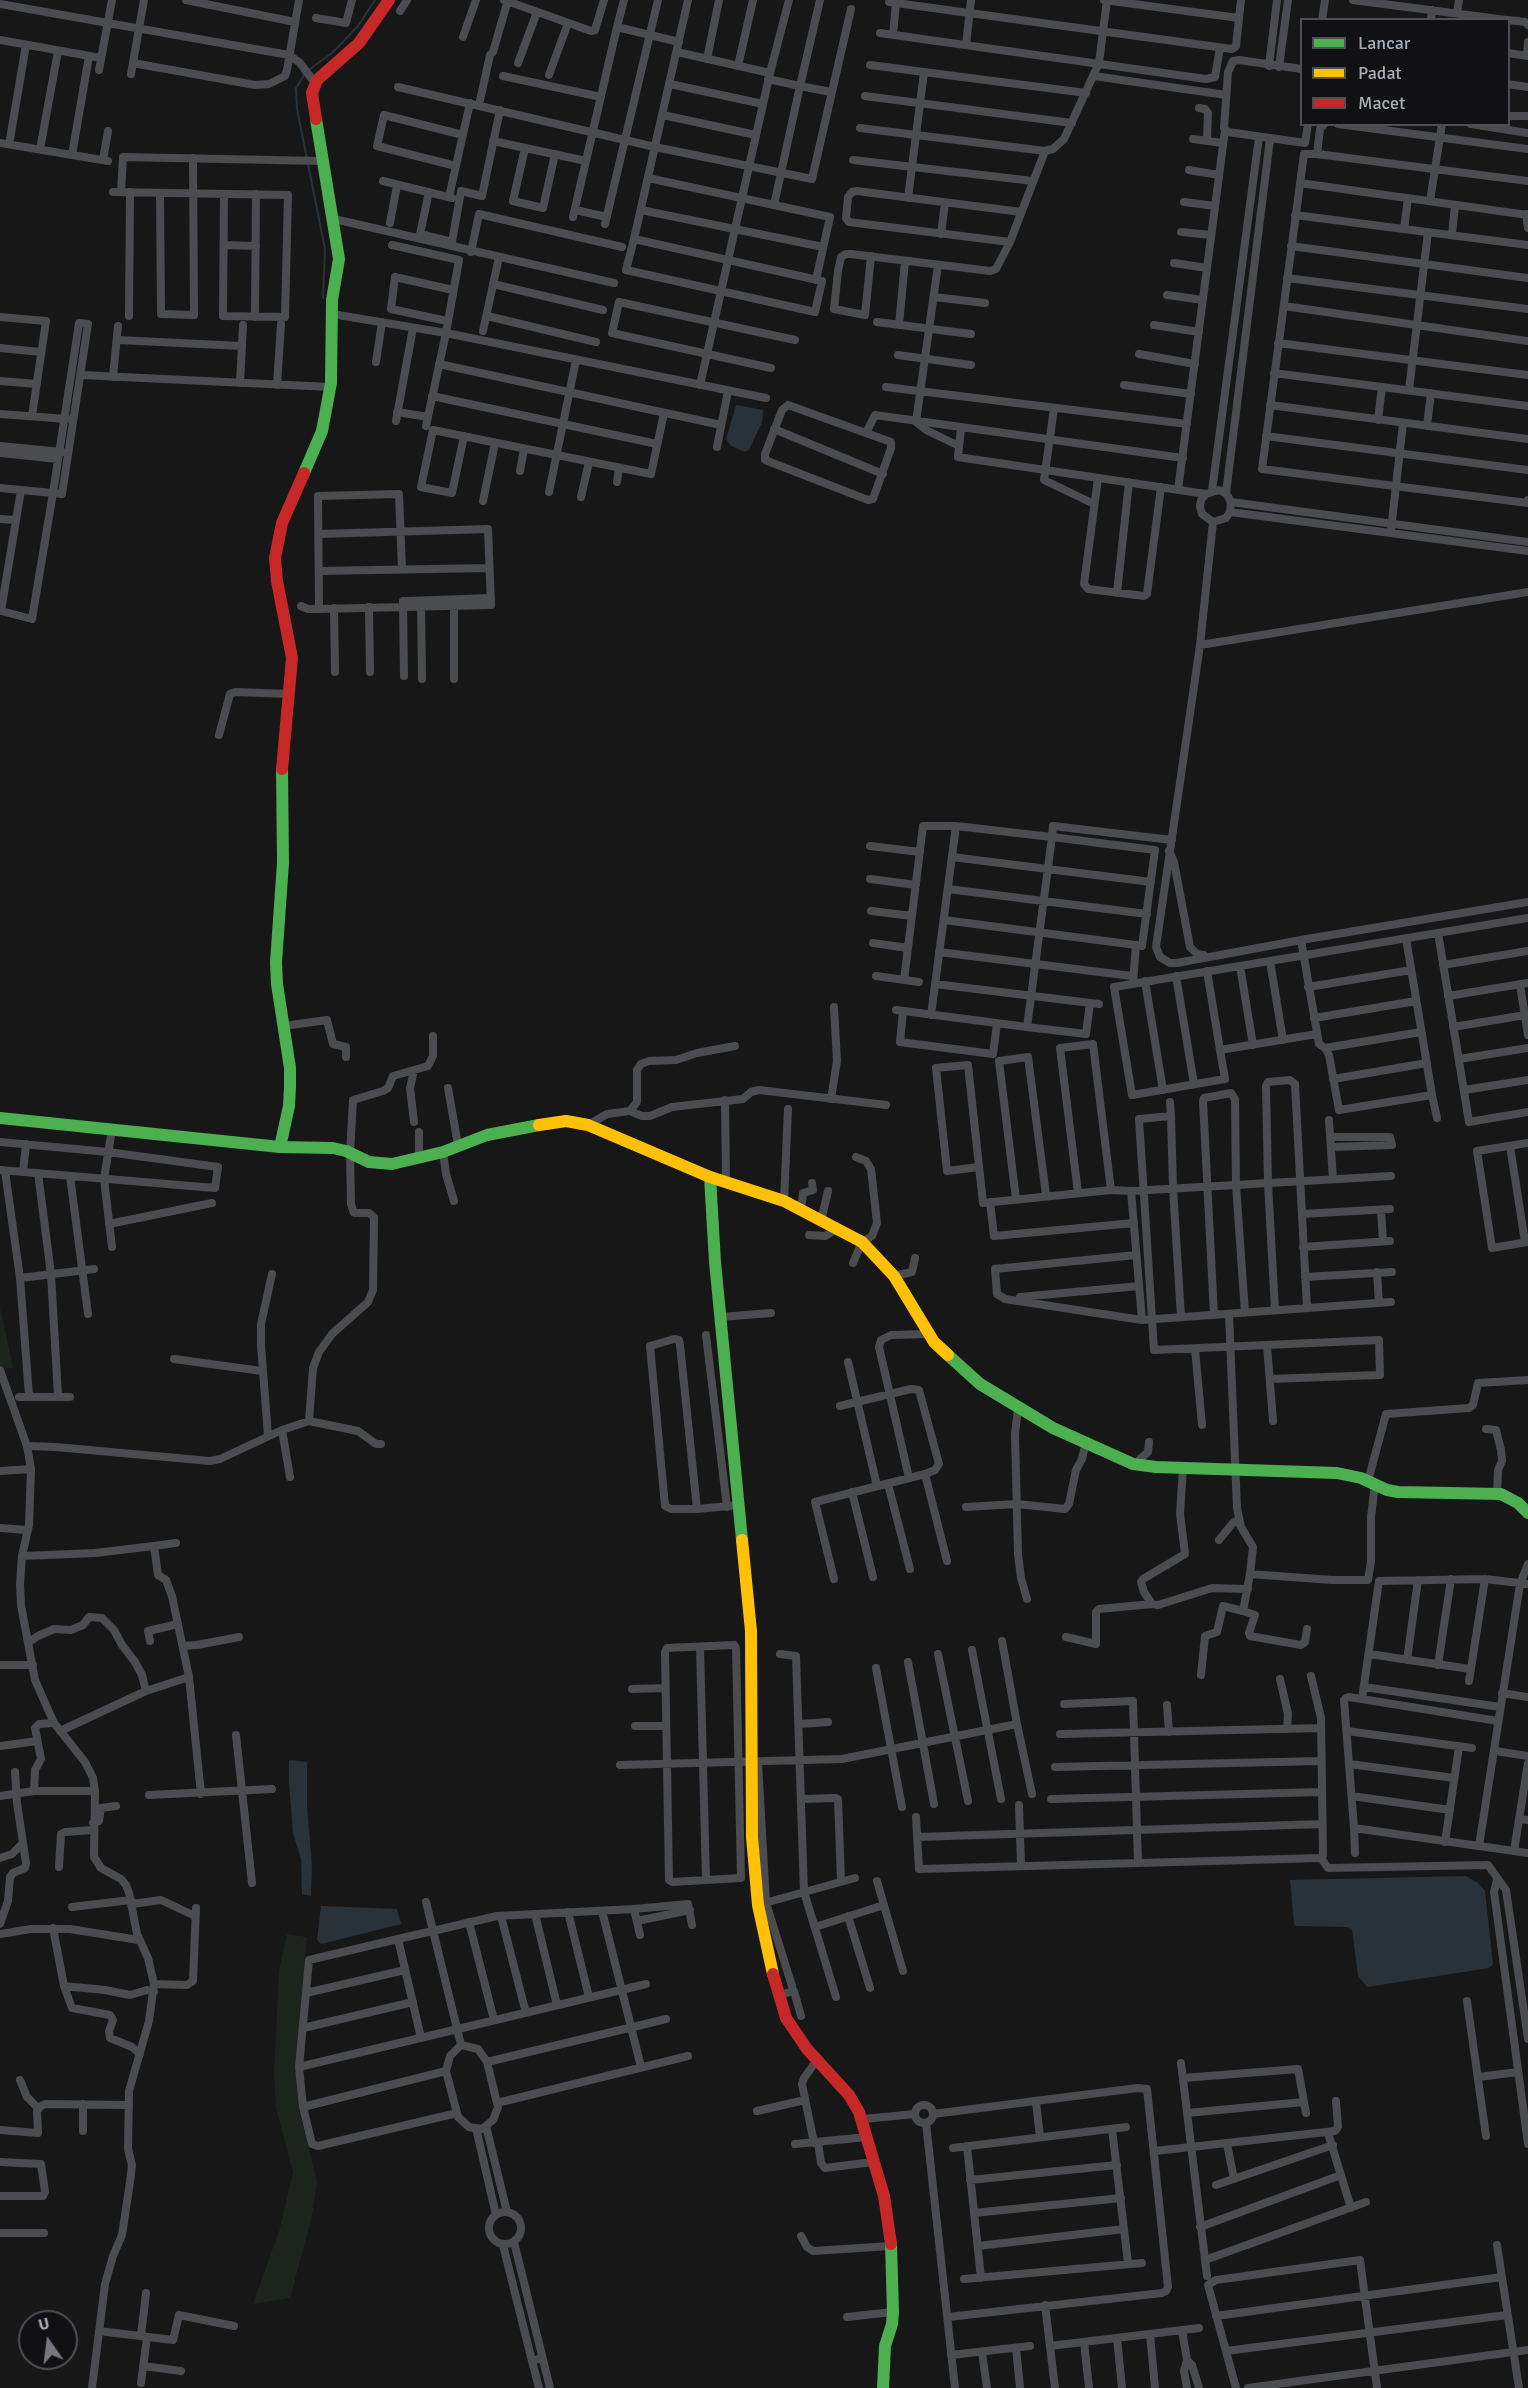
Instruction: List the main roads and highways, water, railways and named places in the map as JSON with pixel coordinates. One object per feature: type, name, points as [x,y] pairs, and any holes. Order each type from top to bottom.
[{"type":"waterway","points":[[323,298],[325,249],[297,109],[296,88],[306,72],[332,53],[358,26],[375,0]]}]
